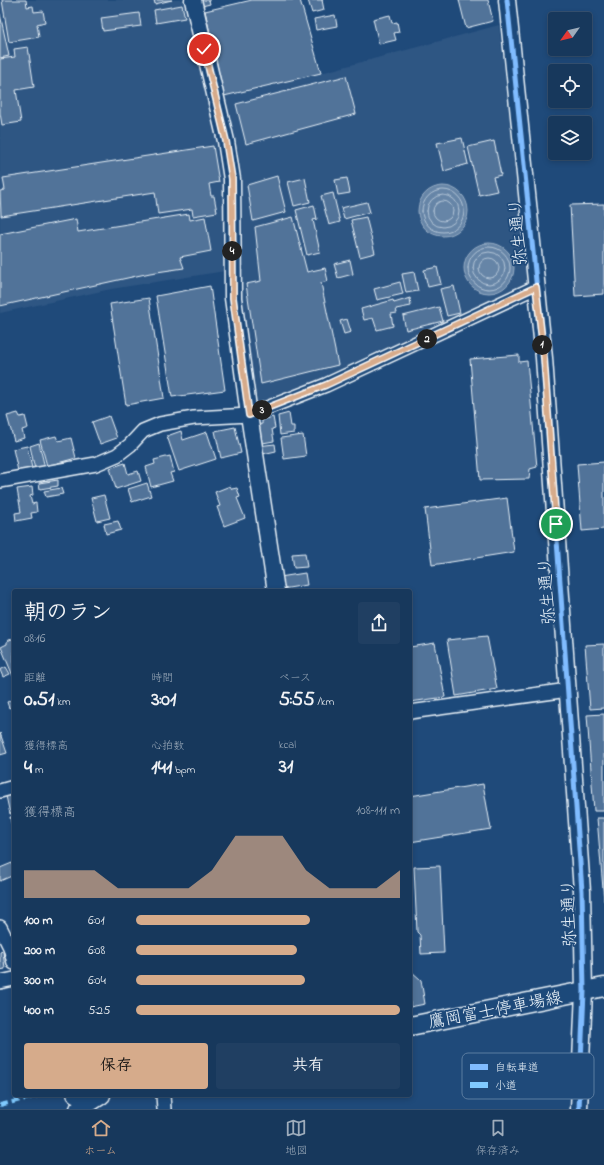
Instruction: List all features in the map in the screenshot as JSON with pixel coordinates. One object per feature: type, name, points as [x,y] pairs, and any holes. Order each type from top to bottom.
[{"type":"main road","name":"鷹岡富士停車場線","points":[[412,1026],[604,987]]},
{"type":"street","points":[[193,0],[226,141],[232,179],[233,298],[276,589]]},
{"type":"street","name":"弥生通り","points":[[508,0],[544,358],[568,690],[582,891],[584,991],[581,1053]]},
{"type":"street","points":[[0,480],[96,464],[117,455],[130,445],[143,431],[160,424],[194,418],[249,415],[326,385],[536,287]]},
{"type":"street","points":[[412,712],[568,690]]},
{"type":"street","points":[[0,791],[12,788]]},
{"type":"street","points":[[0,927],[10,947],[12,955]]},
{"type":"street","points":[[0,982],[12,979]]},
{"type":"street","points":[[164,1097],[164,1109]]},
{"type":"street","name":"弥生通り","points":[[579,1099],[579,1109]]},
{"type":"shaded area","points":[[0,0],[185,0],[216,97],[321,73],[499,25],[529,285],[249,415],[225,271],[111,289],[0,313]]},
{"type":"water","points":[[443,186],[453,188],[461,193],[466,201],[468,211],[466,221],[461,229],[453,234],[443,236],[433,234],[425,229],[420,221],[418,211],[420,201],[425,193],[433,188]]},
{"type":"water","points":[[489,243],[499,245],[507,250],[512,258],[514,268],[512,278],[507,286],[499,291],[489,293],[479,291],[471,286],[466,278],[464,268],[466,258],[471,250],[479,245]]},
{"type":"building","points":[[2,0],[26,0],[27,7],[33,6],[34,12],[43,11],[45,22],[37,24],[39,37],[9,42]]},
{"type":"building","points":[[154,0],[172,0],[155,4]]},
{"type":"building","points":[[200,0],[209,0],[210,4],[202,6]]},
{"type":"building","points":[[252,0],[300,0],[321,73],[224,96],[205,11]]},
{"type":"building","points":[[308,0],[322,0],[324,10],[312,13]]},
{"type":"building","points":[[459,0],[488,0],[493,21],[466,28]]},
{"type":"building","points":[[182,5],[185,18],[156,23],[154,10]]},
{"type":"building","points":[[139,13],[141,26],[103,31],[101,18]]},
{"type":"building","points":[[0,14],[9,56],[0,58]]},
{"type":"building","points":[[335,15],[337,26],[316,30],[314,19]]},
{"type":"building","points":[[390,15],[392,23],[397,22],[399,32],[394,33],[396,40],[379,44],[373,19]]},
{"type":"building","points":[[28,47],[34,87],[16,90],[21,122],[2,125],[0,113],[0,59],[15,57],[14,49]]},
{"type":"building","points":[[346,76],[356,114],[246,144],[236,104]]},
{"type":"building","points":[[462,138],[468,164],[444,171],[437,143]]},
{"type":"building","points":[[494,141],[501,175],[493,177],[497,191],[479,195],[468,147]]},
{"type":"building","points":[[213,146],[219,182],[209,184],[211,196],[214,196],[217,212],[193,216],[192,209],[158,214],[155,192],[1,216],[0,191],[5,190],[3,178]]},
{"type":"building","points":[[277,176],[286,212],[253,221],[247,185]]},
{"type":"building","points":[[305,178],[310,202],[294,206],[288,182]]},
{"type":"building","points":[[347,178],[350,193],[338,195],[335,180]]},
{"type":"building","points":[[333,193],[340,222],[329,225],[321,196]]},
{"type":"building","points":[[367,202],[370,212],[344,219],[341,208]]},
{"type":"building","points":[[604,204],[604,294],[575,296],[570,205]]},
{"type":"building","points":[[314,205],[317,219],[313,220],[320,252],[307,255],[296,210]]},
{"type":"building","points":[[189,214],[190,220],[205,217],[211,251],[180,257],[184,268],[150,273],[0,306],[0,234],[76,219],[78,232]]},
{"type":"building","points":[[293,217],[307,272],[325,268],[328,281],[321,283],[338,365],[261,384],[246,284],[261,281],[255,227]]},
{"type":"building","points":[[366,217],[375,253],[360,257],[351,220]]},
{"type":"building","points":[[350,260],[353,274],[338,278],[334,264]]},
{"type":"building","points":[[437,267],[441,284],[428,287],[424,270]]},
{"type":"building","points":[[414,272],[418,291],[406,293],[402,274]]},
{"type":"building","points":[[400,282],[403,294],[377,300],[374,289]]},
{"type":"building","points":[[210,286],[225,390],[172,397],[156,296]]},
{"type":"building","points":[[454,286],[460,313],[447,316],[440,289]]},
{"type":"building","points":[[149,298],[164,398],[126,405],[110,304]]},
{"type":"building","points":[[410,298],[411,306],[396,309],[397,313],[391,314],[393,326],[377,330],[373,318],[364,320],[361,309],[393,300],[394,303]]},
{"type":"building","points":[[439,307],[443,321],[406,330],[403,316]]},
{"type":"building","points":[[347,319],[351,332],[344,334],[340,321]]},
{"type":"building","points":[[519,355],[519,362],[527,361],[537,467],[530,469],[529,479],[480,480],[470,359]]},
{"type":"building","points":[[18,413],[20,417],[25,416],[28,428],[22,430],[24,438],[14,441],[7,416]]},
{"type":"building","points":[[289,413],[291,426],[294,426],[294,433],[280,435],[278,416]]},
{"type":"building","points":[[109,416],[117,438],[100,444],[92,422]]},
{"type":"building","points":[[273,417],[275,428],[272,429],[274,441],[257,444],[255,425],[262,424],[262,420]]},
{"type":"building","points":[[235,427],[241,453],[221,458],[215,431]]},
{"type":"building","points":[[181,431],[183,440],[207,432],[216,459],[179,471],[167,436]]},
{"type":"building","points":[[303,435],[306,456],[284,459],[281,438]]},
{"type":"building","points":[[56,436],[58,441],[71,438],[76,458],[47,466],[40,440]]},
{"type":"building","points":[[39,443],[45,468],[35,470],[30,446]]},
{"type":"building","points":[[275,444],[276,451],[258,455],[257,446]]},
{"type":"building","points":[[27,446],[32,468],[18,471],[13,449]]},
{"type":"building","points":[[170,456],[174,472],[170,473],[173,481],[151,487],[146,467],[155,464],[154,460]]},
{"type":"building","points":[[604,462],[604,529],[582,531],[577,464]]},
{"type":"building","points":[[125,463],[128,474],[138,471],[141,481],[116,489],[110,468]]},
{"type":"building","points":[[58,480],[58,486],[40,489],[39,483]]},
{"type":"building","points":[[147,483],[151,496],[132,502],[128,489]]},
{"type":"building","points":[[230,486],[232,489],[237,488],[240,497],[237,498],[245,518],[224,526],[217,507],[220,506],[215,492]]},
{"type":"building","points":[[32,487],[33,495],[30,496],[32,504],[36,503],[37,512],[31,513],[32,518],[16,521],[15,513],[21,512],[17,489]]},
{"type":"building","points":[[61,488],[63,494],[46,497],[44,491]]},
{"type":"building","points":[[104,495],[110,518],[97,521],[91,498]]},
{"type":"building","points":[[507,498],[514,552],[432,565],[425,509]]},
{"type":"building","points":[[118,521],[121,530],[106,534],[104,524]]},
{"type":"building","points":[[305,553],[307,567],[294,568],[292,554]]},
{"type":"building","points":[[305,573],[307,585],[282,589],[280,577]]},
{"type":"building","points":[[487,636],[497,689],[456,696],[447,640]]},
{"type":"building","points":[[12,639],[12,674],[1,647],[7,644],[7,641]]},
{"type":"building","points":[[435,643],[445,697],[412,702],[412,647]]},
{"type":"building","points":[[604,644],[604,708],[590,709],[585,645]]},
{"type":"building","points":[[6,667],[10,674],[3,677],[0,670]]},
{"type":"building","points":[[12,700],[12,706],[9,708],[7,702]]},
{"type":"building","points":[[604,714],[604,811],[594,811],[587,715]]},
{"type":"building","points":[[0,733],[7,753],[0,755]]},
{"type":"building","points":[[483,784],[491,829],[412,842],[412,796]]},
{"type":"building","points":[[12,794],[12,814],[10,814],[6,796]]},
{"type":"building","points":[[597,818],[604,818],[604,901]]},
{"type":"building","points":[[12,863],[12,876],[0,881],[0,868]]},
{"type":"building","points":[[440,866],[444,953],[421,954],[420,935],[417,932],[414,867]]},
{"type":"building","points":[[3,951],[5,969],[0,970],[0,952]]},
{"type":"building","points":[[412,972],[421,980],[425,1004],[412,1007]]},
{"type":"marked path","points":[[0,1105],[34,1097]]},
{"type":"cycle path","points":[[507,0],[544,358],[582,891],[584,991],[581,1053]]},
{"type":"cycle path","points":[[579,1099],[579,1109]]},
{"type":"route","points":[[204,49],[226,141],[232,179],[233,298],[249,415],[326,385],[391,356],[536,287],[544,358],[556,524]]}]
